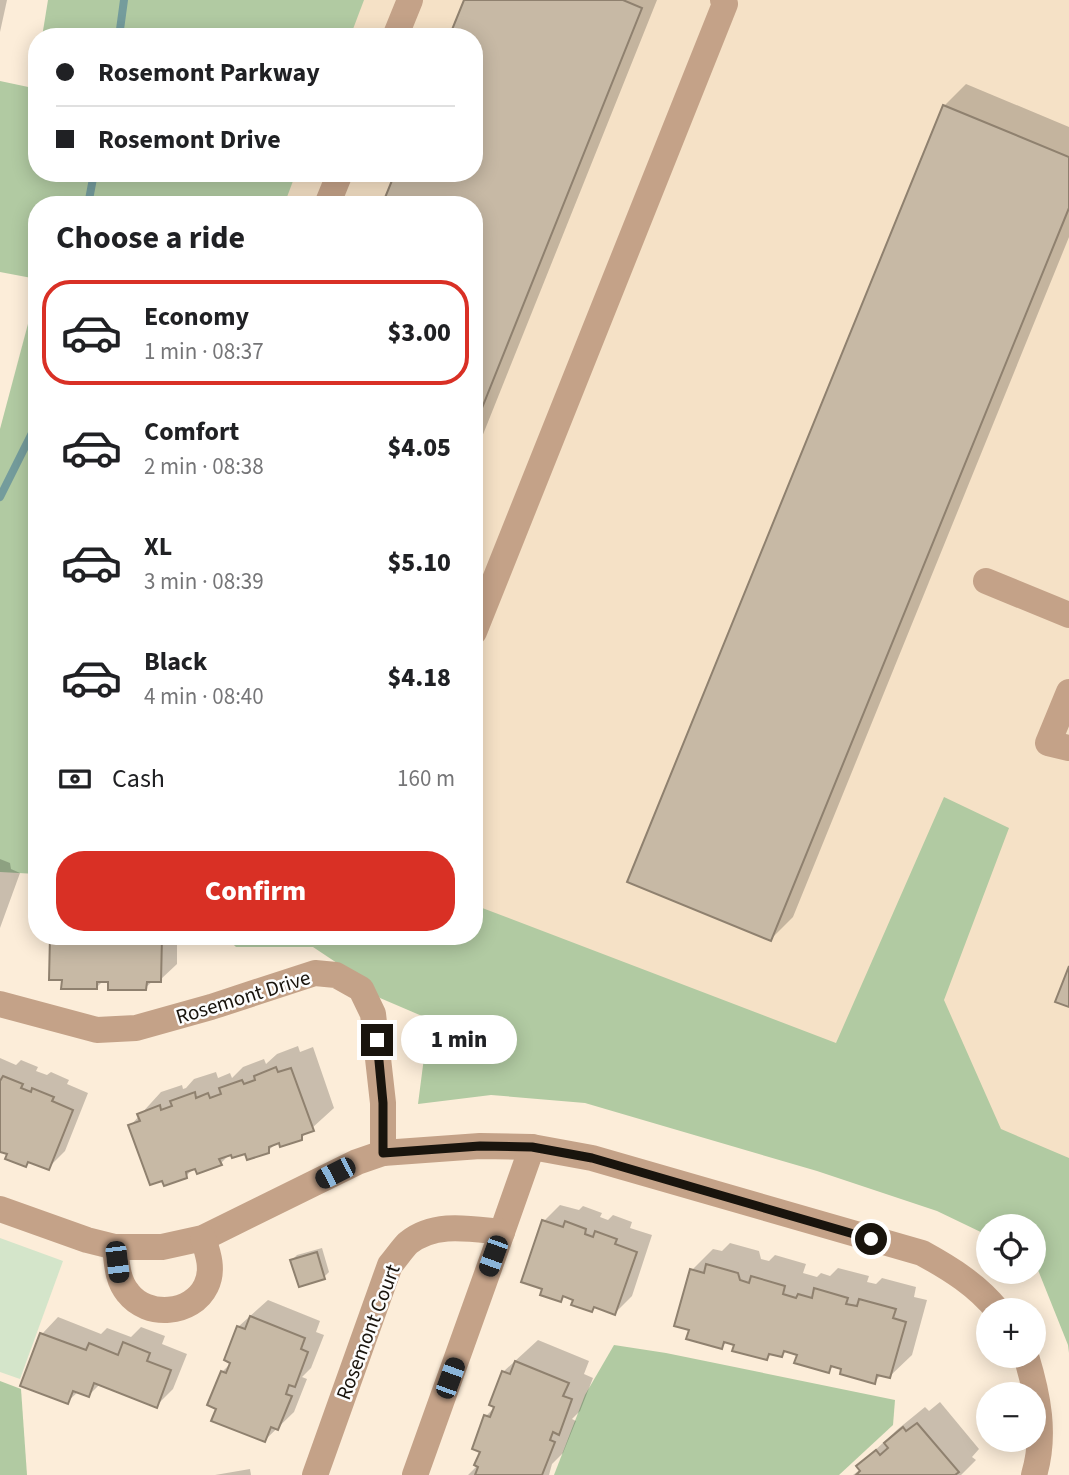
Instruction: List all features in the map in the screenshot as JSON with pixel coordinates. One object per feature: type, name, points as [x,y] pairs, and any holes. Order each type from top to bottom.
[{"type":"street","points":[[399,28],[410,0]]},
{"type":"street","points":[[483,609],[725,4],[723,0]]},
{"type":"street","points":[[986,581],[1069,615]]},
{"type":"street","points":[[1059,746],[1069,691]]},
{"type":"street","name":"Rosemont Drive","points":[[0,1004],[97,1030],[136,1028],[223,1004],[315,973],[337,975],[361,989],[373,1014],[383,1103],[383,1153]]},
{"type":"street","points":[[0,1209],[87,1240],[115,1247],[162,1247],[203,1238],[357,1162],[383,1153],[480,1146],[532,1147],[592,1158],[922,1253],[954,1270],[988,1298]]},
{"type":"street","points":[[415,1475],[532,1147]]},
{"type":"street","name":"Rosemont Court","points":[[315,1475],[390,1265],[409,1243],[433,1230],[455,1228],[502,1232]]},
{"type":"street","points":[[115,1247],[119,1277],[128,1295],[147,1308],[169,1311],[191,1303],[206,1286],[211,1260],[203,1238]]},
{"type":"street","points":[[1029,1368],[1039,1405],[1039,1457],[1034,1475]]},
{"type":"shaded area","points":[[214,0],[1069,0],[1069,1191],[483,940],[483,196],[140,196],[146,182],[483,182],[483,28],[203,28]]},
{"type":"green space","points":[[48,0],[364,0],[353,28],[43,28]]},
{"type":"green space","points":[[0,81],[28,87],[28,182],[293,182],[287,196],[28,196],[28,277],[0,272]]},
{"type":"green space","points":[[28,324],[28,874],[0,872],[0,429]]},
{"type":"green space","points":[[944,797],[1009,828],[944,1000],[1001,1129],[1069,1158],[1069,1353],[1044,1284],[1046,1284],[1046,1214],[976,1214],[976,1230],[937,1211],[817,1171],[585,1103],[491,1095],[418,1104],[429,1019],[380,998],[343,967],[313,947],[234,945],[483,945],[483,908],[836,1043]]},
{"type":"green space","points":[[0,1238],[63,1261],[20,1379],[0,1372]]},
{"type":"green space","points":[[614,1345],[666,1353],[895,1400],[893,1425],[839,1475],[554,1475],[585,1395]]},
{"type":"green space","points":[[0,1381],[21,1389],[27,1475],[0,1475]]},
{"type":"building","points":[[464,0],[623,0],[642,8],[483,406],[483,196],[386,196],[391,182],[483,182],[483,28],[453,28]]},
{"type":"building","points":[[943,105],[1069,157],[1069,208],[771,941],[627,882]]},
{"type":"building","points":[[50,945],[162,945],[161,982],[147,982],[146,990],[108,990],[108,982],[97,982],[97,989],[61,989],[62,980],[49,980]]},
{"type":"building","points":[[1069,966],[1069,1007],[1055,1002]]},
{"type":"building","points":[[276,1067],[278,1072],[291,1068],[314,1131],[302,1135],[302,1140],[280,1147],[279,1143],[269,1147],[269,1153],[247,1160],[245,1154],[232,1158],[231,1155],[219,1159],[222,1165],[197,1174],[195,1169],[186,1172],[187,1178],[164,1186],[162,1181],[150,1185],[128,1125],[140,1121],[137,1114],[160,1105],[161,1110],[172,1106],[170,1101],[195,1092],[196,1098],[208,1093],[210,1098],[221,1094],[219,1088],[242,1080],[244,1084],[255,1080],[254,1076]]},
{"type":"building","points":[[3,1076],[23,1084],[21,1088],[31,1092],[32,1088],[54,1097],[52,1101],[73,1110],[49,1170],[28,1162],[26,1167],[5,1159],[7,1154],[0,1152],[0,1081]]},
{"type":"building","points":[[542,1220],[563,1227],[565,1221],[586,1229],[585,1234],[593,1237],[595,1231],[617,1239],[615,1244],[637,1252],[615,1315],[594,1307],[592,1312],[571,1305],[573,1300],[563,1296],[561,1302],[540,1295],[542,1289],[521,1282]]},
{"type":"building","points":[[317,1252],[325,1279],[299,1287],[290,1260]]},
{"type":"building","points":[[706,1264],[738,1273],[740,1280],[749,1283],[751,1276],[785,1286],[783,1294],[796,1298],[798,1294],[812,1298],[814,1288],[848,1298],[846,1304],[857,1306],[859,1299],[896,1309],[893,1318],[906,1322],[890,1378],[877,1375],[875,1384],[840,1374],[841,1369],[831,1366],[829,1373],[794,1363],[797,1355],[784,1351],[782,1357],[769,1354],[767,1360],[732,1351],[734,1345],[724,1342],[722,1349],[686,1339],[689,1330],[674,1326],[690,1269],[704,1273]]},
{"type":"building","points":[[250,1316],[305,1338],[301,1349],[308,1352],[295,1387],[289,1385],[286,1394],[292,1396],[278,1430],[271,1427],[265,1442],[211,1421],[216,1409],[207,1405],[221,1371],[226,1373],[230,1363],[224,1360],[237,1326],[245,1329]]},
{"type":"building","points":[[40,1333],[86,1350],[89,1343],[118,1355],[123,1342],[150,1353],[147,1361],[171,1370],[157,1408],[94,1383],[89,1397],[73,1391],[68,1404],[20,1386]]},
{"type":"building","points":[[515,1361],[569,1383],[563,1396],[572,1399],[559,1435],[553,1432],[550,1440],[555,1442],[542,1475],[475,1475],[478,1467],[474,1465],[480,1452],[472,1449],[484,1415],[490,1417],[494,1407],[489,1405],[502,1371],[510,1374]]},
{"type":"building","points":[[917,1423],[959,1472],[955,1475],[856,1475],[860,1471],[856,1466],[876,1450],[880,1455],[888,1448],[884,1443],[903,1427],[906,1431]]},
{"type":"waterway","points":[[120,28],[124,0]]},
{"type":"waterway","points":[[90,196],[92,182]]},
{"type":"waterway","points":[[0,497],[28,441]]},
{"type":"route","points":[[377,1040],[383,1103],[383,1153],[480,1146],[532,1147],[592,1158],[871,1239]]}]
